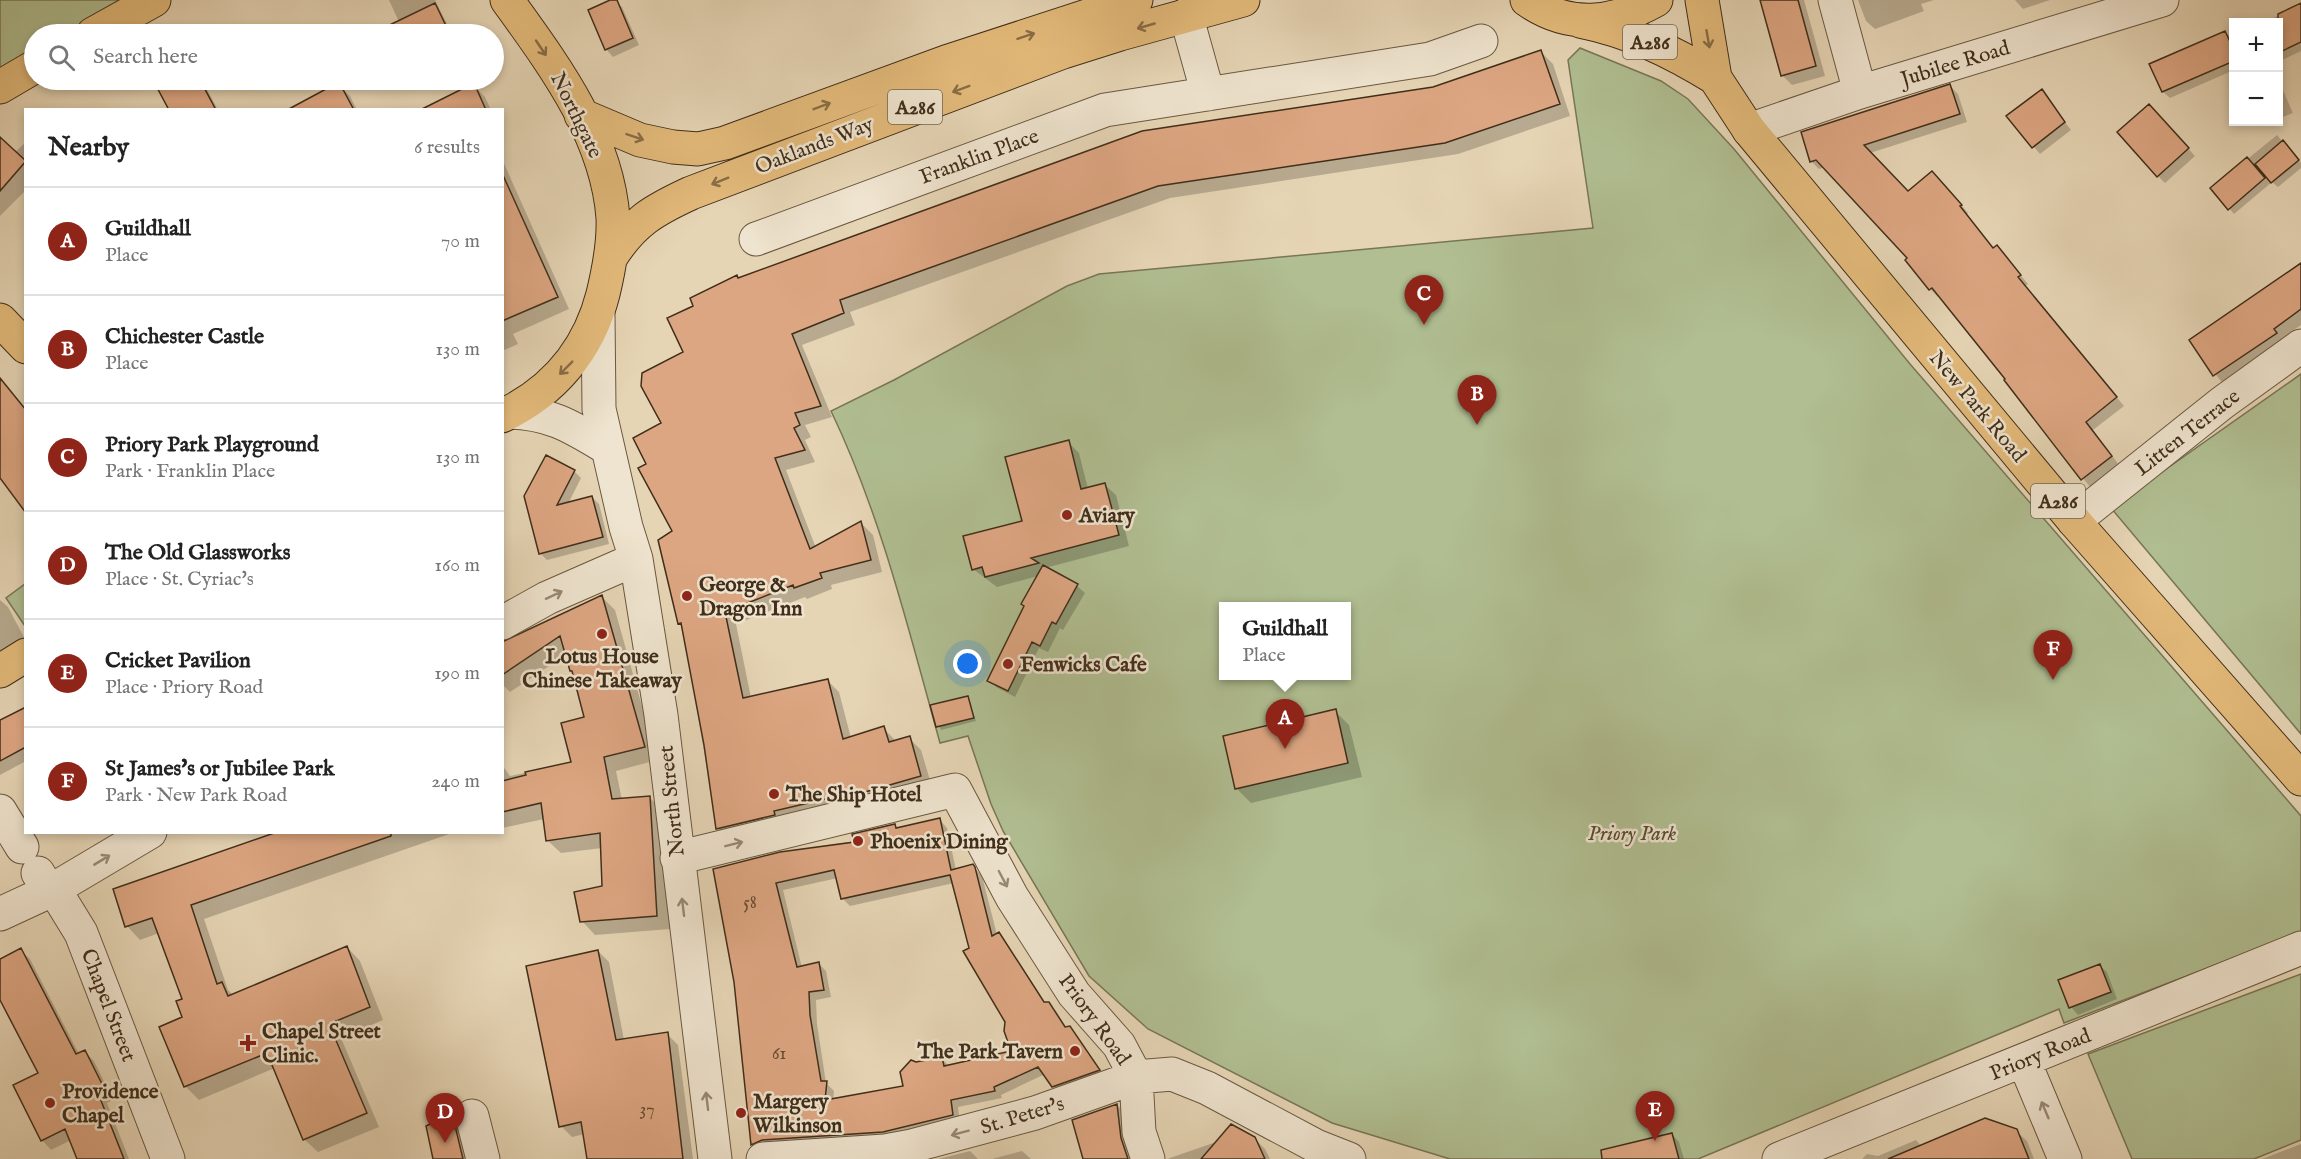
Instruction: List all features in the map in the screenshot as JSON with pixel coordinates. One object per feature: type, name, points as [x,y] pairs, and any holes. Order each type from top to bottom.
[{"type":"main road","points":[[111,24],[154,0]]},
{"type":"main road","name":"Northgate","points":[[506,414],[546,387],[573,362],[584,346],[598,314],[611,257],[613,219],[606,178],[581,115],[548,58],[507,0]]},
{"type":"main road","name":"Oaklands Way","points":[[581,115],[640,140],[698,149],[725,143],[946,62],[1136,0]]},
{"type":"main road","name":"Oaklands Way","points":[[611,257],[635,225],[651,213],[691,193],[1042,60],[1186,15],[1243,0]]},
{"type":"main road","points":[[1580,21],[1603,21],[1625,16],[1656,0]]},
{"type":"main road","name":"New Park Road","points":[[1702,0],[1715,78],[1749,130],[2074,521],[2301,779]]},
{"type":"main road","name":"New Park Road","points":[[1531,4],[1580,21],[1629,33],[1677,54],[1715,78]]},
{"type":"main road","points":[[0,87],[24,73]]},
{"type":"main road","points":[[0,320],[24,345]]},
{"type":"main road","points":[[0,671],[24,656]]},
{"type":"street","points":[[1835,0],[1860,92]]},
{"type":"street","name":"Jubilee Road","points":[[1749,130],[1860,92],[2162,0]]},
{"type":"street","points":[[1186,15],[1208,94]]},
{"type":"street","name":"Franklin Place","points":[[756,239],[1105,110],[1430,59],[1481,41]]},
{"type":"street","name":"North Street","points":[[598,314],[598,399],[607,448],[636,559],[661,715],[715,1159]]},
{"type":"street","name":"Litten Terrace","points":[[2074,521],[2222,403],[2301,346]]},
{"type":"street","points":[[506,414],[537,413],[555,419],[607,448]]},
{"type":"street","points":[[504,622],[547,598],[636,559]]},
{"type":"street","name":"Priory Road","points":[[677,858],[955,790],[1012,897],[1074,994],[1119,1045],[1136,1077],[1172,1074],[1207,1088],[1316,1146],[1349,1159]]},
{"type":"street","name":"Chapel Street","points":[[0,811],[81,933],[168,1159]]},
{"type":"street","points":[[0,914],[34,896],[38,869],[144,834]]},
{"type":"street","name":"Priory Road","points":[[1779,1159],[2301,948]]},
{"type":"street","points":[[2024,1061],[2065,1159]]},
{"type":"street","points":[[1136,1077],[1139,1132],[1148,1159]]},
{"type":"street","name":"St. Peter's","points":[[763,1159],[885,1151],[912,1146],[1035,1113],[1136,1077]]},
{"type":"street","points":[[472,1116],[483,1159]]},
{"type":"green space","points":[[0,0],[135,0],[92,24],[24,24],[24,62],[0,76]]},
{"type":"green space","name":"Priory Park","points":[[1580,48],[1661,81],[1688,99],[1734,149],[1910,364],[2301,816],[2301,932],[2064,1023],[2059,1009],[1698,1159],[1450,1159],[1332,1123],[1148,1029],[1089,976],[1003,831],[991,804],[968,736],[940,743],[893,574],[865,491],[831,411],[894,380],[1067,286],[1099,274],[1593,228],[1568,60]]},
{"type":"green space","points":[[2301,374],[2301,734],[2111,508]]},
{"type":"green space","points":[[24,585],[24,625],[6,598]]},
{"type":"green space","points":[[2301,974],[2301,1140],[2254,1159],[2132,1159],[2088,1054]]},
{"type":"building","points":[[610,0],[617,0],[633,38],[605,50],[588,10]]},
{"type":"building","points":[[1760,0],[1798,0],[1816,66],[1781,76]]},
{"type":"building","points":[[435,3],[445,24],[392,24]]},
{"type":"building","points":[[2301,3],[2301,42],[2283,51],[2283,18],[2278,18],[2278,14]]},
{"type":"building","points":[[2225,31],[2229,39],[2229,63],[2162,92],[2149,64]]},
{"type":"building","points":[[1541,50],[1560,104],[1445,143],[1158,186],[840,300],[844,313],[792,334],[821,406],[795,413],[800,425],[794,428],[805,450],[775,458],[810,549],[861,521],[871,560],[820,573],[822,578],[794,588],[793,585],[725,612],[743,698],[828,679],[843,739],[884,726],[889,742],[910,736],[921,776],[844,798],[843,795],[774,811],[775,815],[716,829],[704,745],[681,623],[678,624],[658,540],[672,531],[638,468],[646,464],[633,438],[661,423],[641,386],[642,373],[683,352],[667,318],[693,306],[690,298],[737,275],[738,278],[1142,131],[1433,87]]},
{"type":"building","points":[[1950,84],[1960,114],[1864,145],[1908,191],[1932,171],[1962,205],[1960,206],[1993,248],[1997,245],[2021,275],[2018,277],[2117,397],[2086,422],[2112,456],[2081,480],[2005,379],[1932,288],[1929,290],[1905,260],[1907,258],[1816,160],[1810,162],[1801,132]]},
{"type":"building","points":[[2042,89],[2065,122],[2032,148],[2006,116]]},
{"type":"building","points":[[158,90],[205,90],[215,108],[168,108]]},
{"type":"building","points":[[324,90],[343,90],[353,108],[291,108]]},
{"type":"building","points":[[460,90],[477,90],[485,108],[424,108]]},
{"type":"building","points":[[2149,104],[2189,148],[2157,177],[2117,132]]},
{"type":"building","points":[[0,137],[24,159],[24,163],[0,191]]},
{"type":"building","points":[[2283,140],[2299,160],[2271,183],[2255,164]]},
{"type":"building","points":[[2247,157],[2265,178],[2228,210],[2210,188]]},
{"type":"building","points":[[504,177],[558,297],[504,320]]},
{"type":"building","points":[[2301,263],[2301,309],[2274,329],[2277,333],[2213,376],[2189,340]]},
{"type":"building","points":[[0,378],[24,408],[24,510],[0,478]]},
{"type":"building","name":"Aviary","points":[[1069,440],[1081,489],[1105,483],[1119,535],[1031,558],[1039,563],[985,577],[982,567],[972,570],[963,536],[1022,521],[1005,457]]},
{"type":"building","points":[[546,455],[575,470],[557,505],[592,496],[603,537],[539,554],[524,496]]},
{"type":"building","points":[[1043,565],[1078,584],[1056,624],[1052,622],[1040,646],[1032,642],[1008,691],[987,681],[1024,606],[1021,604]]},
{"type":"building","points":[[602,595],[645,747],[604,757],[612,799],[650,796],[657,916],[580,922],[574,892],[602,886],[600,833],[546,841],[541,803],[504,812],[504,780],[526,775],[525,772],[571,762],[561,723],[584,717],[560,636],[504,674],[504,641]]},
{"type":"building","points":[[968,696],[974,718],[936,727],[930,705]]},
{"type":"building","points":[[24,708],[24,748],[0,761],[0,720]]},
{"type":"building","points":[[1336,709],[1348,763],[1235,789],[1223,736]]},
{"type":"building","points":[[940,818],[951,870],[973,864],[975,867],[992,936],[999,932],[1044,1002],[1049,1002],[1065,1027],[1070,1026],[1100,1070],[1052,1087],[1038,1067],[994,1087],[995,1091],[951,1100],[953,1115],[883,1132],[762,1140],[751,1145],[734,982],[713,869],[780,852],[854,842],[852,834],[895,824],[896,828]],"holes":[[[834,870],[841,899],[950,875],[969,948],[963,951],[1005,1022],[1004,1031],[1011,1051],[944,1066],[942,1057],[916,1062],[911,1060],[900,1072],[903,1086],[825,1100],[827,1081],[821,1081],[810,1015],[809,992],[824,990],[819,962],[797,967],[776,883]]]},
{"type":"building","name":"Chapel Street Clinic.","points":[[271,834],[391,834],[391,836],[191,905],[217,984],[222,982],[228,996],[347,946],[370,1007],[329,1024],[367,1113],[303,1140],[267,1053],[184,1087],[159,1027],[182,1017],[176,1001],[182,999],[152,918],[125,927],[113,889]]},
{"type":"building","points":[[21,948],[76,1054],[85,1050],[105,1090],[98,1093],[124,1159],[77,1159],[65,1129],[41,1141],[13,1085],[38,1073],[0,1000],[0,959]]},
{"type":"building","points":[[598,950],[616,1040],[668,1032],[683,1159],[587,1159],[581,1122],[559,1127],[526,966]]},
{"type":"building","points":[[2100,964],[2111,992],[2069,1008],[2058,980]]},
{"type":"building","points":[[1117,1104],[1121,1138],[1128,1159],[1083,1159],[1072,1120]]},
{"type":"building","points":[[452,1113],[463,1159],[433,1159],[426,1126]]},
{"type":"building","points":[[1985,1118],[2017,1129],[2029,1159],[1888,1159]]},
{"type":"building","points":[[1231,1124],[1255,1137],[1265,1159],[1201,1159]]},
{"type":"building","points":[[1672,1133],[1679,1159],[1602,1159],[1601,1150]]},
{"type":"place","name":"Priory Park Playground","points":[[1424,325]]},
{"type":"place","name":"Chichester Castle","points":[[1477,425]]},
{"type":"place","name":"Aviary","points":[[1067,515]]},
{"type":"place","name":"George & Dragon Inn","points":[[687,596]]},
{"type":"place","name":"Lotus House Chinese Takeaway","points":[[602,634]]},
{"type":"place","name":"Fenwicks Cafe","points":[[1008,664]]},
{"type":"place","name":"St James's or Jubilee Park","points":[[2053,680]]},
{"type":"place","name":"Guildhall","points":[[1285,749]]},
{"type":"place","name":"The Ship Hotel","points":[[774,794]]},
{"type":"place","name":"Phoenix Dining","points":[[858,841]]},
{"type":"place","name":"Chapel Street Clinic.","points":[[248,1043]]},
{"type":"place","name":"The Park Tavern","points":[[1075,1051]]},
{"type":"place","name":"Providence Chapel","points":[[50,1103]]},
{"type":"place","name":"Margery Wilkinson","points":[[741,1113]]},
{"type":"place","name":"Cricket Pavilion","points":[[1655,1141]]},
{"type":"place","name":"The Old Glassworks","points":[[445,1143]]}]
